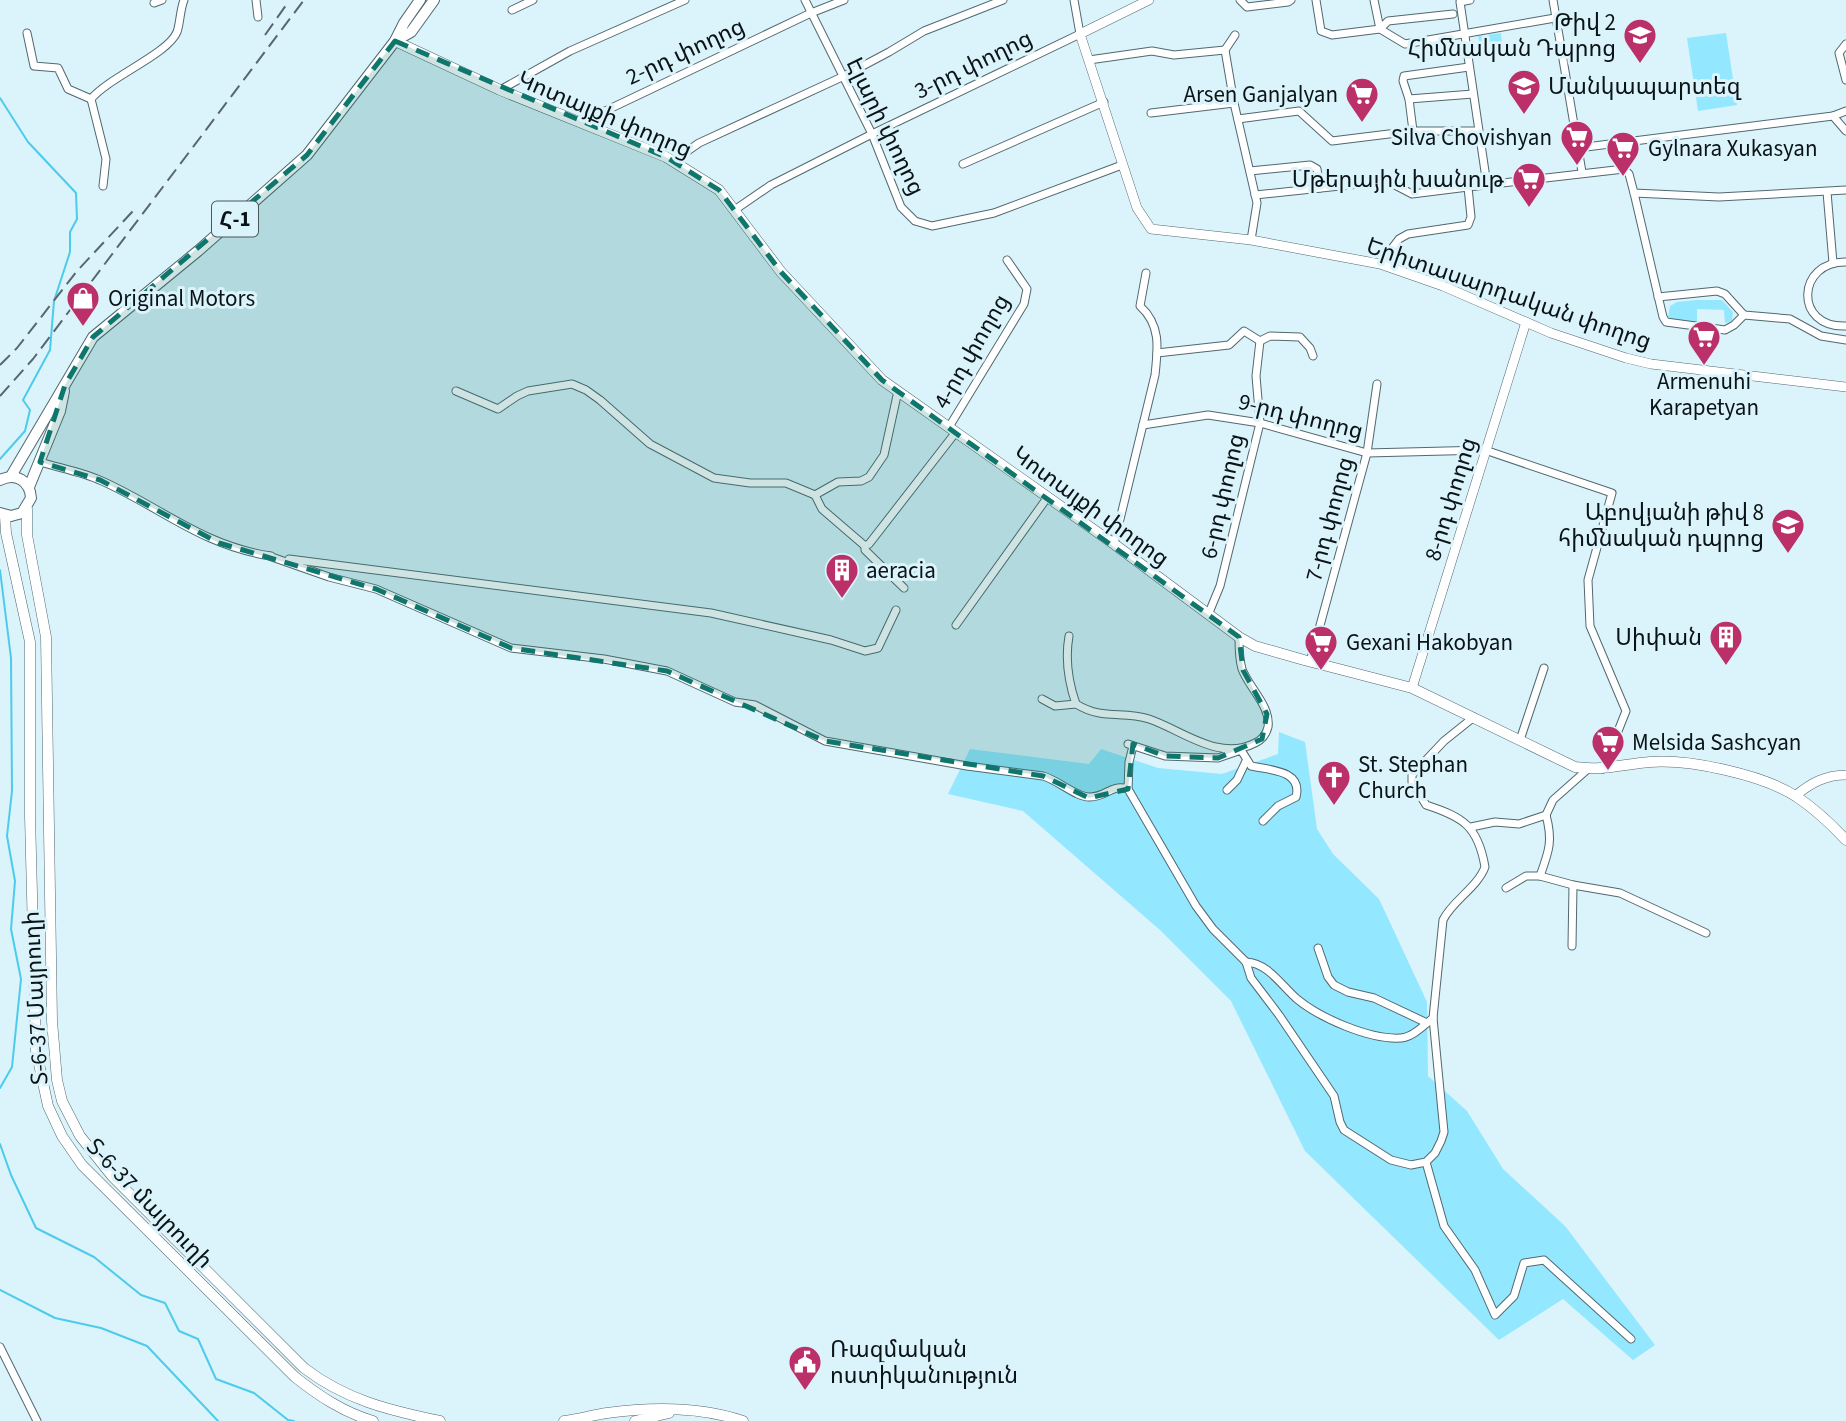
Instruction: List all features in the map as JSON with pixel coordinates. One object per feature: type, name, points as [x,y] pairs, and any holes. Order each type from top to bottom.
[{"type":"main road","name":"Հ-1","points":[[27,509],[31,498],[29,487],[22,479],[6,478],[93,337],[198,251],[307,155],[395,41],[420,0]]},
{"type":"main road","name":"Հ-1","points":[[395,41],[411,32],[434,0]]},
{"type":"main road","name":"Կոտայքի փողոց","points":[[395,41],[500,90],[673,161],[719,190],[782,272],[882,380],[1255,646],[1412,688],[1575,767],[1602,770],[1650,762],[1673,762],[1708,766],[1744,776],[1795,796],[1846,840]]},
{"type":"main road","name":"Հ-1","points":[[29,487],[60,411],[65,385]]},
{"type":"main road","points":[[1,514],[17,516],[27,509]]},
{"type":"main road","name":"Տ-6-37 Մայրուղի","points":[[27,509],[27,535],[46,637],[51,1021],[62,1101],[80,1136],[111,1176],[304,1368],[327,1386],[354,1399],[440,1421]]},
{"type":"main road","name":"Տ-6-37 մայրուղի","points":[[1,514],[30,642],[30,806],[36,1050],[47,1106],[62,1136],[82,1165],[295,1377],[318,1395],[351,1414],[373,1421]]},
{"type":"main road","points":[[35,1022],[51,1021]]},
{"type":"main road","points":[[234,1316],[242,1308]]},
{"type":"main road","points":[[635,1421],[675,1411],[706,1413],[743,1421]]},
{"type":"main road","points":[[564,1421],[608,1413],[655,1416]]},
{"type":"street","points":[[91,99],[100,88],[168,43],[177,32],[184,0]]},
{"type":"street","points":[[256,0],[258,17]]},
{"type":"street","points":[[512,10],[533,0]]},
{"type":"street","points":[[500,90],[570,51],[685,0]]},
{"type":"street","name":"Էլարի փողոց","points":[[805,0],[872,134],[901,207],[915,221],[932,226],[995,213],[1122,165]]},
{"type":"street","name":"2-րդ փողոց","points":[[582,122],[811,13],[844,0]]},
{"type":"street","points":[[673,161],[699,143],[842,77],[924,31],[1003,0]]},
{"type":"street","name":"Երիտասարդական փողոց","points":[[1074,0],[1080,34],[1122,165],[1137,208],[1151,229],[1251,240],[1380,264],[1443,286],[1576,341],[1651,364],[1846,387]]},
{"type":"street","points":[[1080,34],[1149,0]]},
{"type":"street","points":[[1240,0],[1247,7],[1291,0]]},
{"type":"street","points":[[1316,0],[1321,31],[1332,35],[1380,29],[1388,21],[1453,14]]},
{"type":"street","points":[[1374,0],[1380,29],[1405,44],[1555,18]]},
{"type":"street","points":[[1470,0],[1460,1],[1463,34],[1487,185]]},
{"type":"street","points":[[1553,0],[1582,172]]},
{"type":"street","points":[[27,33],[34,66],[58,68],[68,89],[91,99]]},
{"type":"street","name":"3-րդ փողոց","points":[[736,209],[771,185],[1080,34]]},
{"type":"street","points":[[1235,35],[1225,50],[1257,203],[1251,240]]},
{"type":"street","points":[[1846,44],[1839,53],[1846,80]]},
{"type":"street","points":[[1089,60],[1152,51],[1174,55],[1225,50]]},
{"type":"street","points":[[1413,131],[1409,99],[1403,81],[1405,76],[1469,67]]},
{"type":"street","points":[[1409,99],[1473,94]]},
{"type":"street","points":[[91,99],[106,159],[103,186]]},
{"type":"street","points":[[963,164],[1104,102]]},
{"type":"street","points":[[1151,113],[1234,103]]},
{"type":"street","points":[[1238,119],[1299,111],[1332,141],[1413,131],[1478,131]]},
{"type":"street","points":[[1578,148],[1833,116],[1846,111]]},
{"type":"street","points":[[1833,116],[1846,131]]},
{"type":"street","points":[[1250,171],[1310,165],[1317,169],[1320,188]]},
{"type":"street","points":[[1255,195],[1387,181],[1412,194],[1582,172],[1627,170],[1666,322],[1725,330],[1744,315]]},
{"type":"street","points":[[1380,264],[1399,239],[1408,234],[1468,225],[1471,217],[1468,187]]},
{"type":"street","points":[[1634,192],[1719,197],[1846,190]]},
{"type":"street","points":[[1828,192],[1833,263]]},
{"type":"street","name":"4-րդ փողոց","points":[[865,546],[953,430],[1024,304],[1027,289],[1007,260]]},
{"type":"street","points":[[1846,262],[1821,268],[1811,280],[1807,297],[1809,306],[1819,320],[1828,325],[1846,326]]},
{"type":"street","points":[[1114,544],[1157,354],[1154,323],[1140,306],[1146,273]]},
{"type":"street","points":[[1658,297],[1717,291],[1725,294],[1744,315],[1790,319],[1821,335],[1846,340]]},
{"type":"street","name":"8-րդ փողոց","points":[[1412,688],[1526,322]]},
{"type":"street","points":[[1157,354],[1229,345],[1244,331],[1260,341],[1270,336],[1300,337],[1313,356]]},
{"type":"street","name":"6-րդ փողոց","points":[[1208,615],[1220,586],[1259,423],[1256,376],[1260,341]]},
{"type":"street","points":[[456,391],[498,409],[528,391],[572,384],[586,390],[650,444],[714,478],[750,483],[786,483],[816,495],[822,509],[865,546],[865,550],[904,588]]},
{"type":"street","name":"7-րդ փողոց","points":[[1310,662],[1367,453],[1377,384]]},
{"type":"street","points":[[816,495],[838,482],[862,481],[869,477],[884,455],[898,391]]},
{"type":"street","name":"9-րդ փողոց","points":[[1143,425],[1208,415],[1259,423],[1367,453],[1485,450],[1612,493],[1588,579],[1590,626],[1626,711],[1602,770]]},
{"type":"street","points":[[40,462],[100,480],[182,526],[248,553],[711,613],[831,640],[865,652],[878,648],[896,610]]},
{"type":"street","points":[[956,625],[1047,498]]},
{"type":"street","points":[[269,556],[329,577],[376,589],[511,648],[604,659],[667,671],[735,702],[755,705],[825,741],[967,766],[1043,776],[1089,798],[1102,795],[1111,788],[1128,789]]},
{"type":"street","points":[[1069,636],[1069,684],[1076,704]]},
{"type":"street","points":[[1239,637],[1242,670],[1268,714],[1268,729],[1262,739],[1218,758],[1165,756],[1130,745],[1128,789],[1196,906],[1213,929],[1246,962],[1251,978],[1279,1014],[1334,1096],[1340,1122],[1345,1130],[1391,1160],[1411,1165],[1426,1162],[1436,1153],[1444,1132],[1430,1020],[1443,920],[1485,867],[1481,848],[1471,827],[1438,808],[1426,805],[1412,782],[1412,775],[1444,741],[1474,717]]},
{"type":"street","points":[[1520,740],[1544,668]]},
{"type":"street","points":[[1042,699],[1055,706],[1076,704],[1097,715],[1150,719],[1186,738],[1212,746],[1241,750]]},
{"type":"street","points":[[1241,750],[1251,766],[1281,771],[1292,777],[1297,785],[1296,797],[1278,806],[1263,821]]},
{"type":"street","points":[[1227,790],[1237,780],[1246,761]]},
{"type":"street","points":[[1540,876],[1551,846],[1546,815],[1553,800],[1588,769]]},
{"type":"street","points":[[1795,796],[1813,782],[1833,775],[1846,775]]},
{"type":"street","points":[[1471,827],[1495,822],[1519,824],[1546,815]]},
{"type":"street","points":[[1506,888],[1526,876],[1540,876],[1620,893],[1706,933]]},
{"type":"street","points":[[1572,946],[1573,885]]},
{"type":"street","points":[[1318,948],[1328,977],[1334,985],[1430,1020]]},
{"type":"street","points":[[1246,962],[1264,967],[1299,1000],[1331,1021],[1374,1034],[1403,1038],[1430,1020]]},
{"type":"street","points":[[1426,1162],[1444,1226],[1475,1270],[1495,1315],[1514,1296],[1524,1263],[1544,1260],[1631,1339]]},
{"type":"street","points":[[0,1348],[37,1421]]},
{"type":"highlighted area","points":[[395,41],[666,157],[719,190],[781,272],[882,380],[1239,637],[1243,670],[1267,714],[1262,739],[1218,758],[1165,756],[1133,744],[1128,789],[1089,798],[1043,776],[825,741],[667,671],[511,648],[376,589],[219,543],[100,480],[40,462],[65,385],[93,337],[307,155]]},
{"type":"shaded area","points":[[1501,33],[1502,43],[1480,46],[1478,36]]},
{"type":"shaded area","points":[[1726,33],[1737,105],[1698,111],[1687,38]]},
{"type":"shaded area","points":[[1722,300],[1733,312],[1732,321],[1725,323],[1724,310],[1697,309],[1697,323],[1668,317],[1670,306],[1677,302]]},
{"type":"shaded area","points":[[1279,732],[1305,742],[1317,829],[1333,854],[1379,899],[1427,1002],[1428,1076],[1467,1111],[1503,1169],[1565,1226],[1655,1345],[1633,1360],[1563,1299],[1499,1340],[1305,1151],[1231,1001],[1160,930],[1023,811],[948,794],[970,749],[1089,764],[1101,749],[1158,768],[1222,774],[1278,754]]},
{"type":"waterway","points":[[0,98],[28,142],[76,193],[77,219],[70,232],[70,252],[54,301],[50,350],[23,400],[30,410],[25,431],[0,459]]},
{"type":"waterway","points":[[0,570],[11,658],[12,791],[7,836],[15,881],[11,929],[21,979],[12,1067],[0,1088]]},
{"type":"waterway","points":[[0,1144],[11,1175],[36,1228],[94,1257],[141,1295],[165,1303],[179,1331],[198,1339],[216,1379],[254,1393],[288,1420],[294,1421]]},
{"type":"waterway","points":[[0,1290],[55,1318],[101,1328],[147,1346],[218,1421]]},
{"type":"railway","points":[[0,396],[33,359],[304,0]]},
{"type":"railway","points":[[265,35],[289,1]]},
{"type":"railway","points":[[0,365],[17,348],[77,271],[133,211]]},
{"type":"place","name":"Թիվ 2 Հիմնական Դպրոց","points":[[1640,65]]},
{"type":"place","name":"Մանկապարտեզ","points":[[1524,116]]},
{"type":"place","name":"Arsen Ganjalyan","points":[[1362,124]]},
{"type":"place","name":"Silva Chovishyan","points":[[1577,167]]},
{"type":"place","name":"Gylnara Xukasyan","points":[[1623,178]]},
{"type":"place","name":"Մթերային խանութ","points":[[1529,209]]},
{"type":"place","name":"Original Motors","points":[[83,328]]},
{"type":"place","name":"Armenuhi Karapetyan","points":[[1704,367]]},
{"type":"place","name":"Աբովյանի թիվ 8 հիմնական դպրոց","points":[[1788,555]]},
{"type":"place","name":"aeracia","points":[[842,600]]},
{"type":"place","name":"Սիփան","points":[[1726,667]]},
{"type":"place","name":"Gexani Hakobyan","points":[[1321,672]]},
{"type":"place","name":"Melsida Sashcyan","points":[[1608,772]]},
{"type":"place","name":"St. Stephan Church","points":[[1334,807]]},
{"type":"place","name":"Ռազմական ոստիկանություն","points":[[805,1392]]}]
